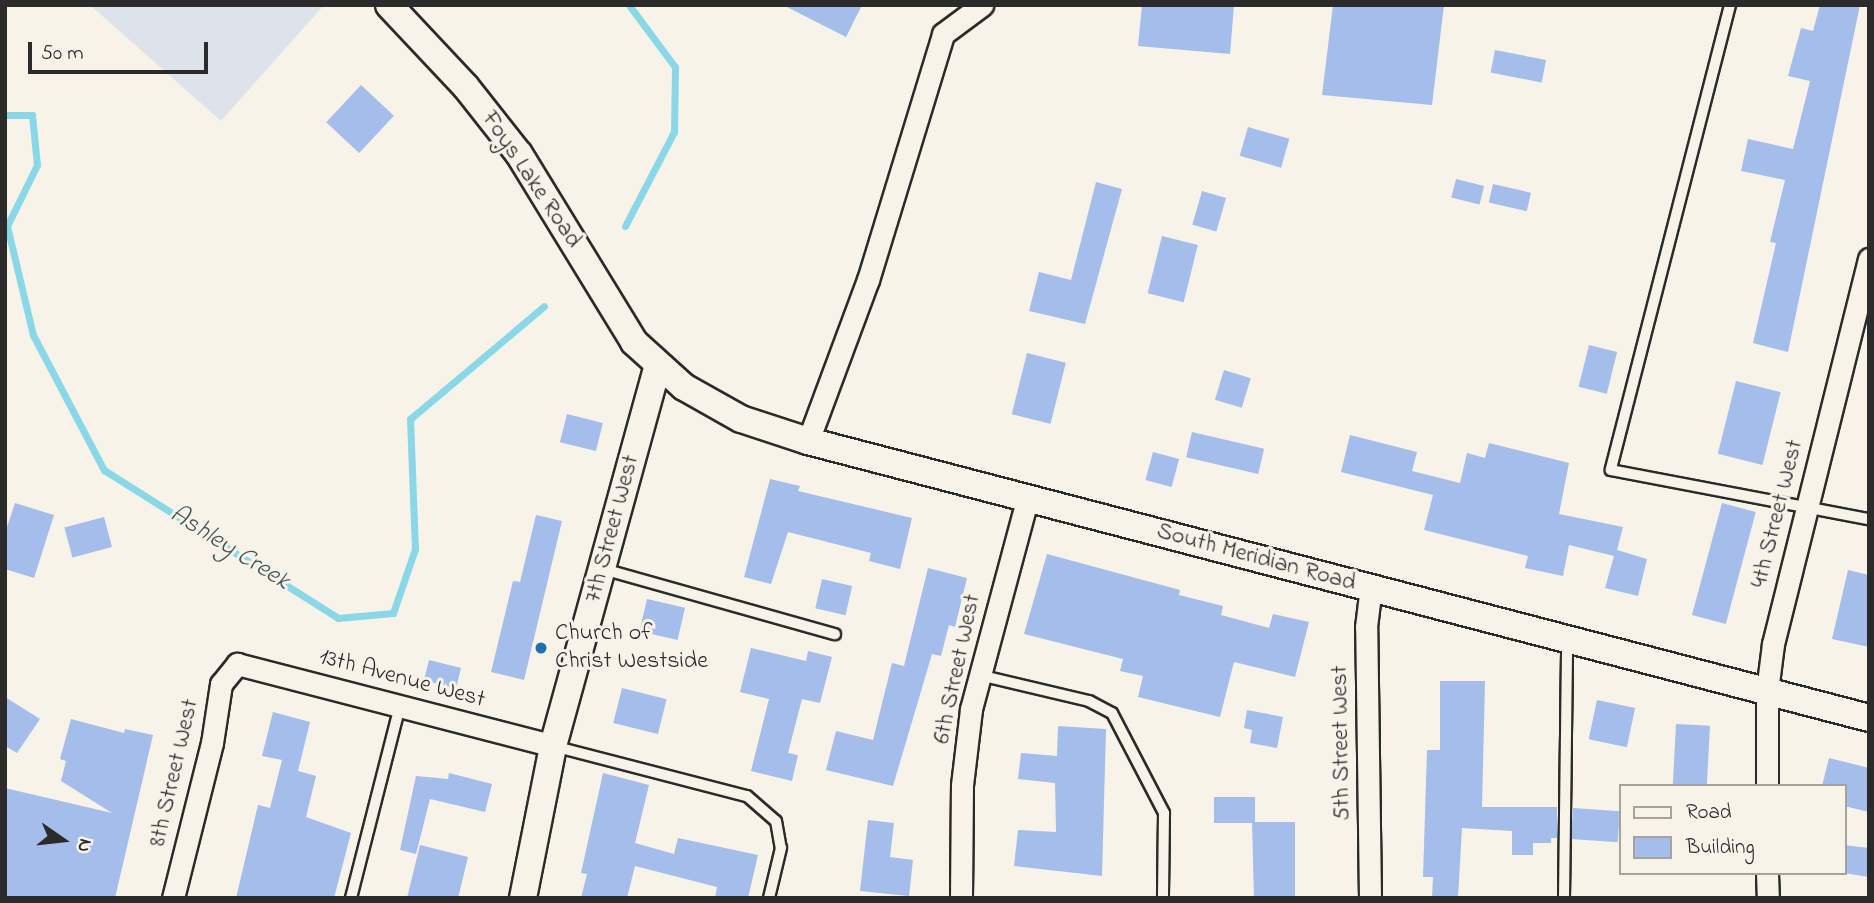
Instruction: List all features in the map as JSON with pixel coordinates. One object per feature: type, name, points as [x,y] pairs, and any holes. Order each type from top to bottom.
[{"type":"street","name":"Foys Lake Road","points":[[389,5],[466,87],[519,154],[617,318],[658,365]]},
{"type":"street","points":[[808,441],[868,280],[943,34],[982,5]]},
{"type":"street","name":"4th Street West","points":[[1767,784],[1767,691],[1773,644],[1869,259]]},
{"type":"street","name":"South Meridian Road","points":[[658,365],[713,405],[808,441],[1869,718]]},
{"type":"street","name":"7th Street West","points":[[523,898],[553,746],[658,365]]},
{"type":"street","name":"6th Street West","points":[[961,898],[962,785],[978,675],[1027,498]]},
{"type":"street","name":"5th Street West","points":[[1370,898],[1366,627],[1371,588]]},
{"type":"street","name":"13th Avenue West","points":[[237,664],[399,709],[553,746]]},
{"type":"street","name":"8th Street West","points":[[173,898],[212,743],[221,684],[237,664]]},
{"type":"street","points":[[1768,875],[1768,898]]},
{"type":"lane","points":[[1730,5],[1611,470],[1807,505],[1869,519]]},
{"type":"lane","points":[[603,569],[835,634]]},
{"type":"lane","points":[[1564,898],[1567,639]]},
{"type":"lane","points":[[978,675],[1089,701],[1112,713],[1164,813],[1163,898]]},
{"type":"lane","points":[[351,898],[399,709]]},
{"type":"lane","points":[[553,746],[747,796],[776,821],[781,848],[768,898]]},
{"type":"shaded area","points":[[90,5],[324,5],[221,121]]},
{"type":"building","points":[[783,5],[862,5],[846,37]]},
{"type":"building","points":[[1142,5],[1234,5],[1230,54],[1138,46]]},
{"type":"building","points":[[1333,5],[1444,5],[1432,105],[1322,95]]},
{"type":"building","points":[[1820,5],[1860,5],[1788,352],[1753,343],[1776,243],[1770,242],[1785,180],[1741,171],[1748,139],[1793,149],[1810,81],[1788,76],[1801,28],[1813,31]]},
{"type":"building","points":[[1495,50],[1546,60],[1542,82],[1491,73]]},
{"type":"building","points":[[361,85],[394,116],[359,153],[326,122]]},
{"type":"building","points":[[1248,127],[1289,139],[1281,168],[1240,156]]},
{"type":"building","points":[[1456,179],[1484,186],[1480,204],[1451,197]]},
{"type":"building","points":[[1096,182],[1122,189],[1085,324],[1029,311],[1039,272],[1071,280]]},
{"type":"building","points":[[1493,184],[1531,193],[1527,211],[1489,203]]},
{"type":"building","points":[[1202,191],[1226,198],[1216,232],[1192,225]]},
{"type":"building","points":[[1162,236],[1198,245],[1184,302],[1148,293]]},
{"type":"building","points":[[1589,345],[1617,352],[1607,394],[1579,387]]},
{"type":"building","points":[[1027,353],[1066,363],[1051,424],[1012,414]]},
{"type":"building","points":[[1224,370],[1251,378],[1242,408],[1215,400]]},
{"type":"building","points":[[1736,381],[1781,392],[1762,465],[1718,454]]},
{"type":"building","points":[[567,414],[603,423],[596,451],[560,442]]},
{"type":"building","points":[[1192,432],[1264,449],[1258,474],[1186,457]]},
{"type":"building","points":[[1350,435],[1417,452],[1412,471],[1460,483],[1467,453],[1485,458],[1489,443],[1569,463],[1559,514],[1623,527],[1617,550],[1647,559],[1638,596],[1605,588],[1614,556],[1569,545],[1563,576],[1525,568],[1528,556],[1424,530],[1433,495],[1341,472]]},
{"type":"building","points":[[1153,452],[1179,459],[1172,487],[1145,480]]},
{"type":"building","points":[[770,479],[800,486],[798,491],[912,518],[900,569],[869,561],[871,553],[788,532],[771,584],[744,577]]},
{"type":"building","points":[[15,503],[54,515],[34,578],[5,569],[5,533]]},
{"type":"building","points":[[1722,503],[1756,512],[1726,624],[1692,615]]},
{"type":"building","points":[[536,515],[562,521],[524,680],[491,672],[513,581],[520,582]]},
{"type":"building","points":[[104,517],[112,547],[72,558],[64,528]]},
{"type":"building","points":[[1047,554],[1180,590],[1179,595],[1223,606],[1221,615],[1269,628],[1273,614],[1309,622],[1295,677],[1234,662],[1220,717],[1138,697],[1143,676],[1120,671],[1123,659],[1024,634]]},
{"type":"building","points":[[928,568],[967,578],[955,627],[949,625],[941,656],[932,654],[893,786],[826,770],[836,731],[873,740],[892,663],[904,666]]},
{"type":"building","points":[[1848,570],[1869,575],[1869,647],[1832,639]]},
{"type":"building","points":[[822,579],[852,586],[845,615],[815,608]]},
{"type":"building","points":[[647,599],[685,608],[678,640],[640,631]]},
{"type":"building","points":[[751,648],[806,661],[808,651],[832,657],[820,703],[802,699],[788,753],[798,755],[792,781],[751,771],[769,699],[740,692]]},
{"type":"building","points":[[429,660],[461,668],[456,688],[424,680]]},
{"type":"building","points":[[1440,681],[1485,681],[1482,807],[1557,807],[1557,838],[1551,838],[1551,843],[1533,843],[1533,855],[1512,855],[1512,831],[1462,828],[1458,898],[1432,898],[1433,877],[1423,877],[1427,750],[1440,750]]},
{"type":"building","points":[[622,688],[667,699],[658,734],[613,723]]},
{"type":"building","points":[[5,697],[40,719],[17,753],[5,746]]},
{"type":"building","points":[[1597,700],[1635,708],[1627,747],[1589,739]]},
{"type":"building","points":[[1247,710],[1283,717],[1277,748],[1250,743],[1252,730],[1244,728]]},
{"type":"building","points":[[273,712],[310,722],[298,771],[316,776],[306,817],[351,833],[334,898],[236,898],[258,805],[270,808],[282,760],[262,756]]},
{"type":"building","points":[[71,719],[124,733],[125,729],[153,735],[115,898],[5,898],[5,788],[112,813],[61,781],[66,761],[60,759]]},
{"type":"building","points":[[1676,724],[1710,726],[1707,784],[1673,784]]},
{"type":"building","points":[[1058,726],[1106,729],[1102,876],[1014,866],[1018,830],[1056,832],[1055,783],[1018,779],[1021,753],[1057,756]]},
{"type":"building","points":[[1829,758],[1869,768],[1869,812],[1846,806],[1846,784],[1822,784]]},
{"type":"building","points":[[449,773],[492,784],[485,812],[430,799],[416,854],[400,850],[416,776],[448,779]]},
{"type":"building","points":[[603,773],[649,785],[635,843],[674,854],[678,838],[758,855],[748,898],[715,898],[717,887],[635,866],[627,898],[581,898],[587,874],[581,873]]},
{"type":"building","points":[[1214,797],[1255,797],[1255,822],[1295,822],[1295,898],[1254,898],[1252,823],[1214,823]]},
{"type":"building","points":[[1573,808],[1618,811],[1618,842],[1571,839]]},
{"type":"building","points":[[868,820],[894,823],[890,857],[913,860],[909,896],[860,891]]},
{"type":"building","points":[[420,845],[468,857],[458,898],[407,898]]},
{"type":"building","points":[[1846,845],[1869,848],[1869,877],[1846,873]]},
{"type":"waterway","name":"Ashley Creek","points":[[625,226],[674,132],[675,67],[629,5]]},
{"type":"waterway","name":"Ashley Creek","points":[[5,115],[32,115],[37,165],[7,226],[33,335],[104,470],[338,618],[393,613],[415,549],[410,419],[544,306]]},
{"type":"place","name":"Church of Christ Westside","points":[[541,648]]}]
